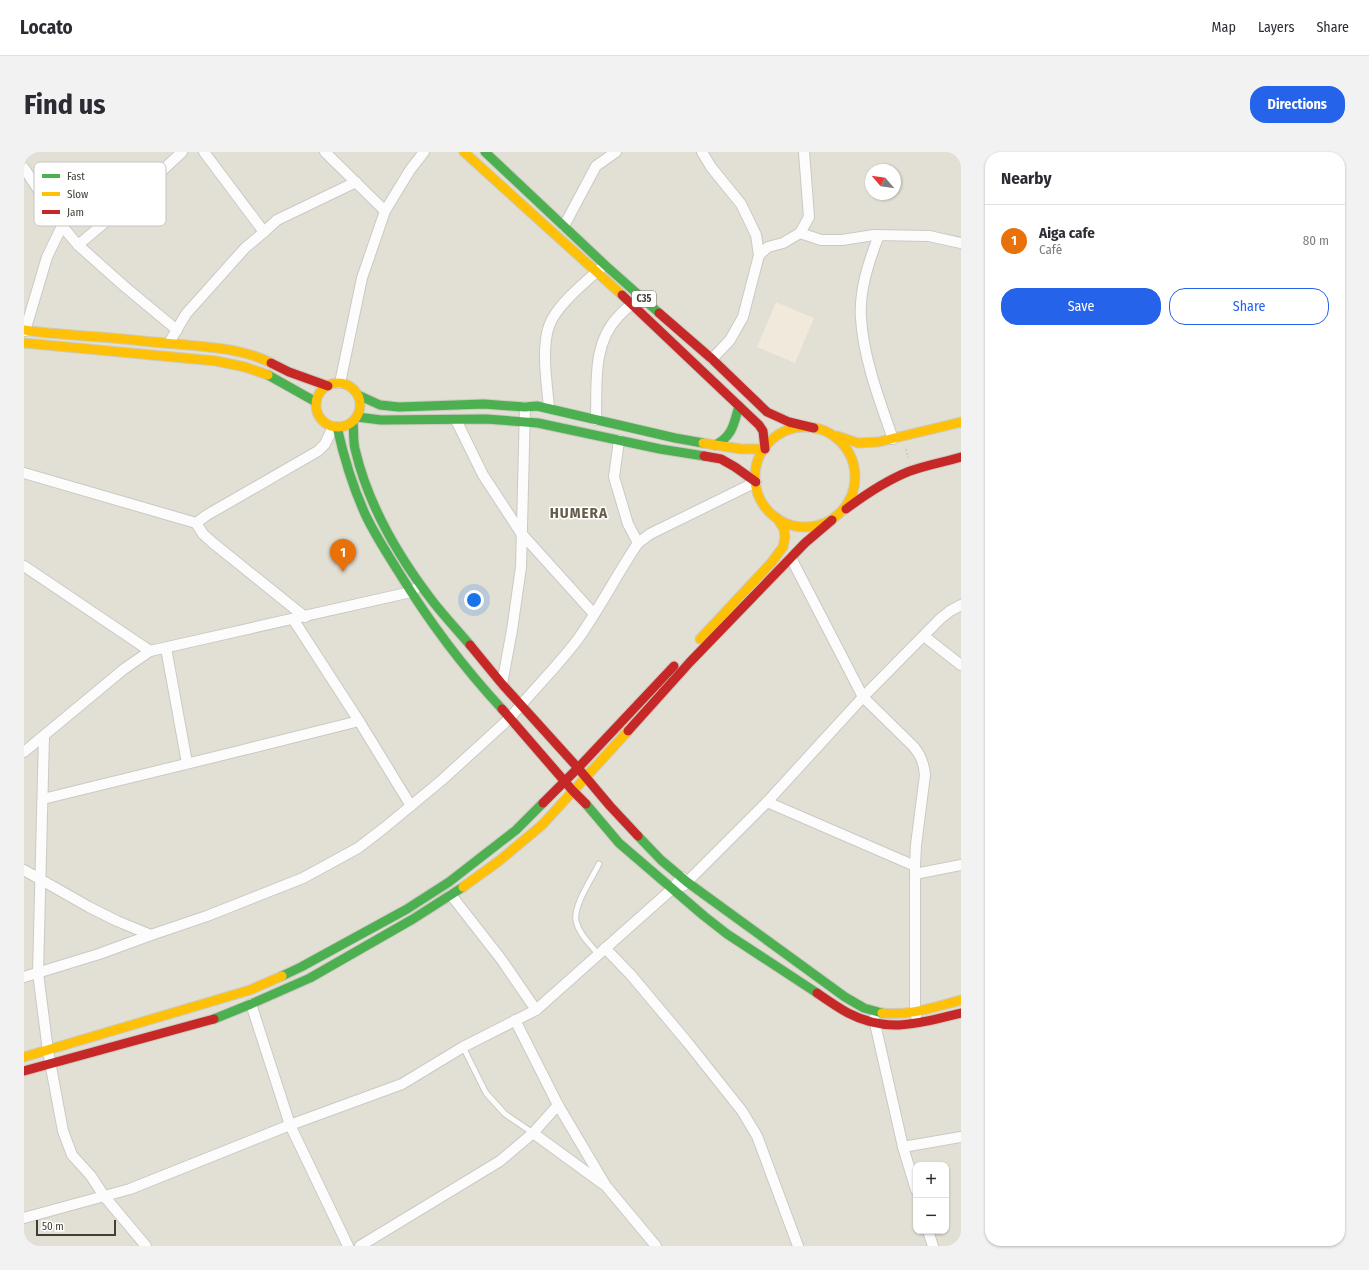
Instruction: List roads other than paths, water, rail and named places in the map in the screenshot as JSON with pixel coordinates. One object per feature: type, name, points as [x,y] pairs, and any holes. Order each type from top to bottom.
[{"type":"street","points":[[166,167],[182,152]]},
{"type":"street","points":[[204,152],[264,232]]},
{"type":"street","points":[[326,152],[385,211]]},
{"type":"street","points":[[340,383],[362,278],[385,211],[410,170],[424,152]]},
{"type":"street","name":"C35","points":[[464,152],[632,304],[759,425],[763,431],[765,449]]},
{"type":"street","name":"C35","points":[[485,152],[605,265],[712,359],[767,412],[789,422],[825,431],[858,443],[878,442],[893,439],[961,422]]},
{"type":"street","points":[[564,226],[596,166],[616,152]]},
{"type":"street","points":[[702,152],[711,167],[741,204],[756,235],[758,255],[743,317],[730,340],[712,359]]},
{"type":"street","points":[[758,255],[768,248],[783,243],[800,233],[809,217],[804,152]]},
{"type":"street","points":[[24,168],[34,183]]},
{"type":"street","points":[[169,343],[186,314],[246,248],[264,232],[278,220],[356,182]]},
{"type":"street","points":[[177,330],[78,244],[62,226],[47,257],[25,331],[219,348],[240,352],[263,359],[289,372],[328,386]]},
{"type":"street","points":[[78,244],[100,226]]},
{"type":"street","points":[[800,233],[821,240],[842,240],[879,235],[929,236],[961,243]]},
{"type":"street","points":[[879,235],[869,264],[862,293],[861,317],[866,354],[893,439]]},
{"type":"street","points":[[549,408],[545,347],[546,336],[550,324],[564,303],[605,265]]},
{"type":"street","points":[[596,420],[598,357],[601,344],[613,323],[632,304]]},
{"type":"street","points":[[24,343],[236,364],[273,376],[316,402]]},
{"type":"street","points":[[24,977],[100,954],[207,916],[303,878],[358,848],[411,806],[510,718],[551,673],[578,638],[638,543],[650,534],[756,482],[735,467],[721,460],[660,449],[538,422],[486,418],[456,420],[355,420],[343,427],[335,427],[322,420],[318,415],[316,402],[318,395],[322,390],[328,386],[340,383],[350,387],[358,395],[380,405],[399,407],[484,404],[525,407],[537,406],[663,436],[741,449],[765,449]]},
{"type":"street","points":[[358,395],[360,410],[355,420],[355,448],[361,470],[372,502],[392,540],[421,585],[520,706],[661,860],[685,880],[845,997],[866,1009],[881,1013],[901,1014],[961,1000]]},
{"type":"street","points":[[715,445],[723,442],[733,429],[739,406]]},
{"type":"street","points":[[502,684],[512,630],[521,567],[525,407]]},
{"type":"street","points":[[456,420],[483,475],[521,533],[594,614]]},
{"type":"street","points":[[196,524],[207,515],[318,452],[325,444],[335,427]]},
{"type":"street","points":[[335,427],[351,478],[366,517],[382,546],[411,592],[494,701],[573,792],[594,812],[619,843],[674,891],[727,934],[848,1013],[874,1023],[900,1025],[961,1013]]},
{"type":"street","name":"C35","points":[[814,428],[797,428],[786,432],[776,438],[765,449],[758,461],[756,482],[762,502],[771,514],[789,525],[802,527],[820,525],[834,518],[870,491],[887,481],[910,471],[961,457]]},
{"type":"street","name":"C35","points":[[825,431],[835,437],[843,445],[849,454],[855,469],[855,480],[851,496],[845,507],[834,518]]},
{"type":"street","points":[[619,440],[614,477],[628,524],[638,543]]},
{"type":"street","points":[[24,473],[196,524],[203,534],[213,543],[305,617]]},
{"type":"street","points":[[24,1071],[219,1017],[310,978],[413,919],[451,895],[505,856],[542,826],[586,778],[771,563],[783,547],[785,537],[784,529],[777,518]]},
{"type":"street","points":[[24,1057],[250,990],[301,967],[362,934],[407,909],[455,878],[516,830],[805,543],[834,518]]},
{"type":"street","points":[[791,558],[863,697],[913,746],[920,754],[924,765],[925,775],[916,845],[915,870],[915,1011],[917,1022]]},
{"type":"street","points":[[24,566],[150,651]]},
{"type":"street","points":[[24,752],[124,669],[150,651],[411,592],[421,585]]},
{"type":"street","points":[[24,1218],[130,1189],[290,1125],[402,1084],[463,1047],[536,1010],[602,951],[674,891],[767,802],[863,697],[945,615],[961,605]]},
{"type":"street","points":[[293,619],[359,721],[411,806]]},
{"type":"street","points":[[924,636],[961,665]]},
{"type":"street","points":[[166,648],[187,763]]},
{"type":"street","points":[[42,799],[187,763],[239,752],[359,721]]},
{"type":"street","points":[[44,736],[38,973],[48,1051],[63,1131],[72,1155],[91,1176],[104,1196],[146,1246]]},
{"type":"street","points":[[767,802],[915,870],[961,865]]},
{"type":"street","points":[[24,870],[89,907],[151,936]]},
{"type":"street","points":[[451,895],[501,959],[536,1010]]},
{"type":"street","points":[[362,934],[369,944]]},
{"type":"street","points":[[602,951],[631,975],[742,1111],[757,1136],[798,1246]]},
{"type":"street","points":[[251,1004],[290,1125],[348,1246]]},
{"type":"street","points":[[874,1011],[874,1023],[903,1147],[913,1180]]},
{"type":"street","points":[[515,1020],[558,1105],[606,1186],[656,1246]]},
{"type":"street","points":[[360,1246],[500,1161],[533,1133],[558,1105]]},
{"type":"street","points":[[533,1133],[606,1186]]},
{"type":"street","points":[[903,1147],[961,1137]]},
{"type":"street","points":[[929,1234],[933,1246]]},
{"type":"lane","points":[[599,864],[578,905],[576,921],[584,937],[602,951]]},
{"type":"lane","points":[[463,1047],[486,1093],[505,1114],[533,1133]]},
{"type":"place","name":"Aiga cafe","points":[[343,572]]},
{"type":"district","name":"HUMERA","points":[[579,513]]}]
